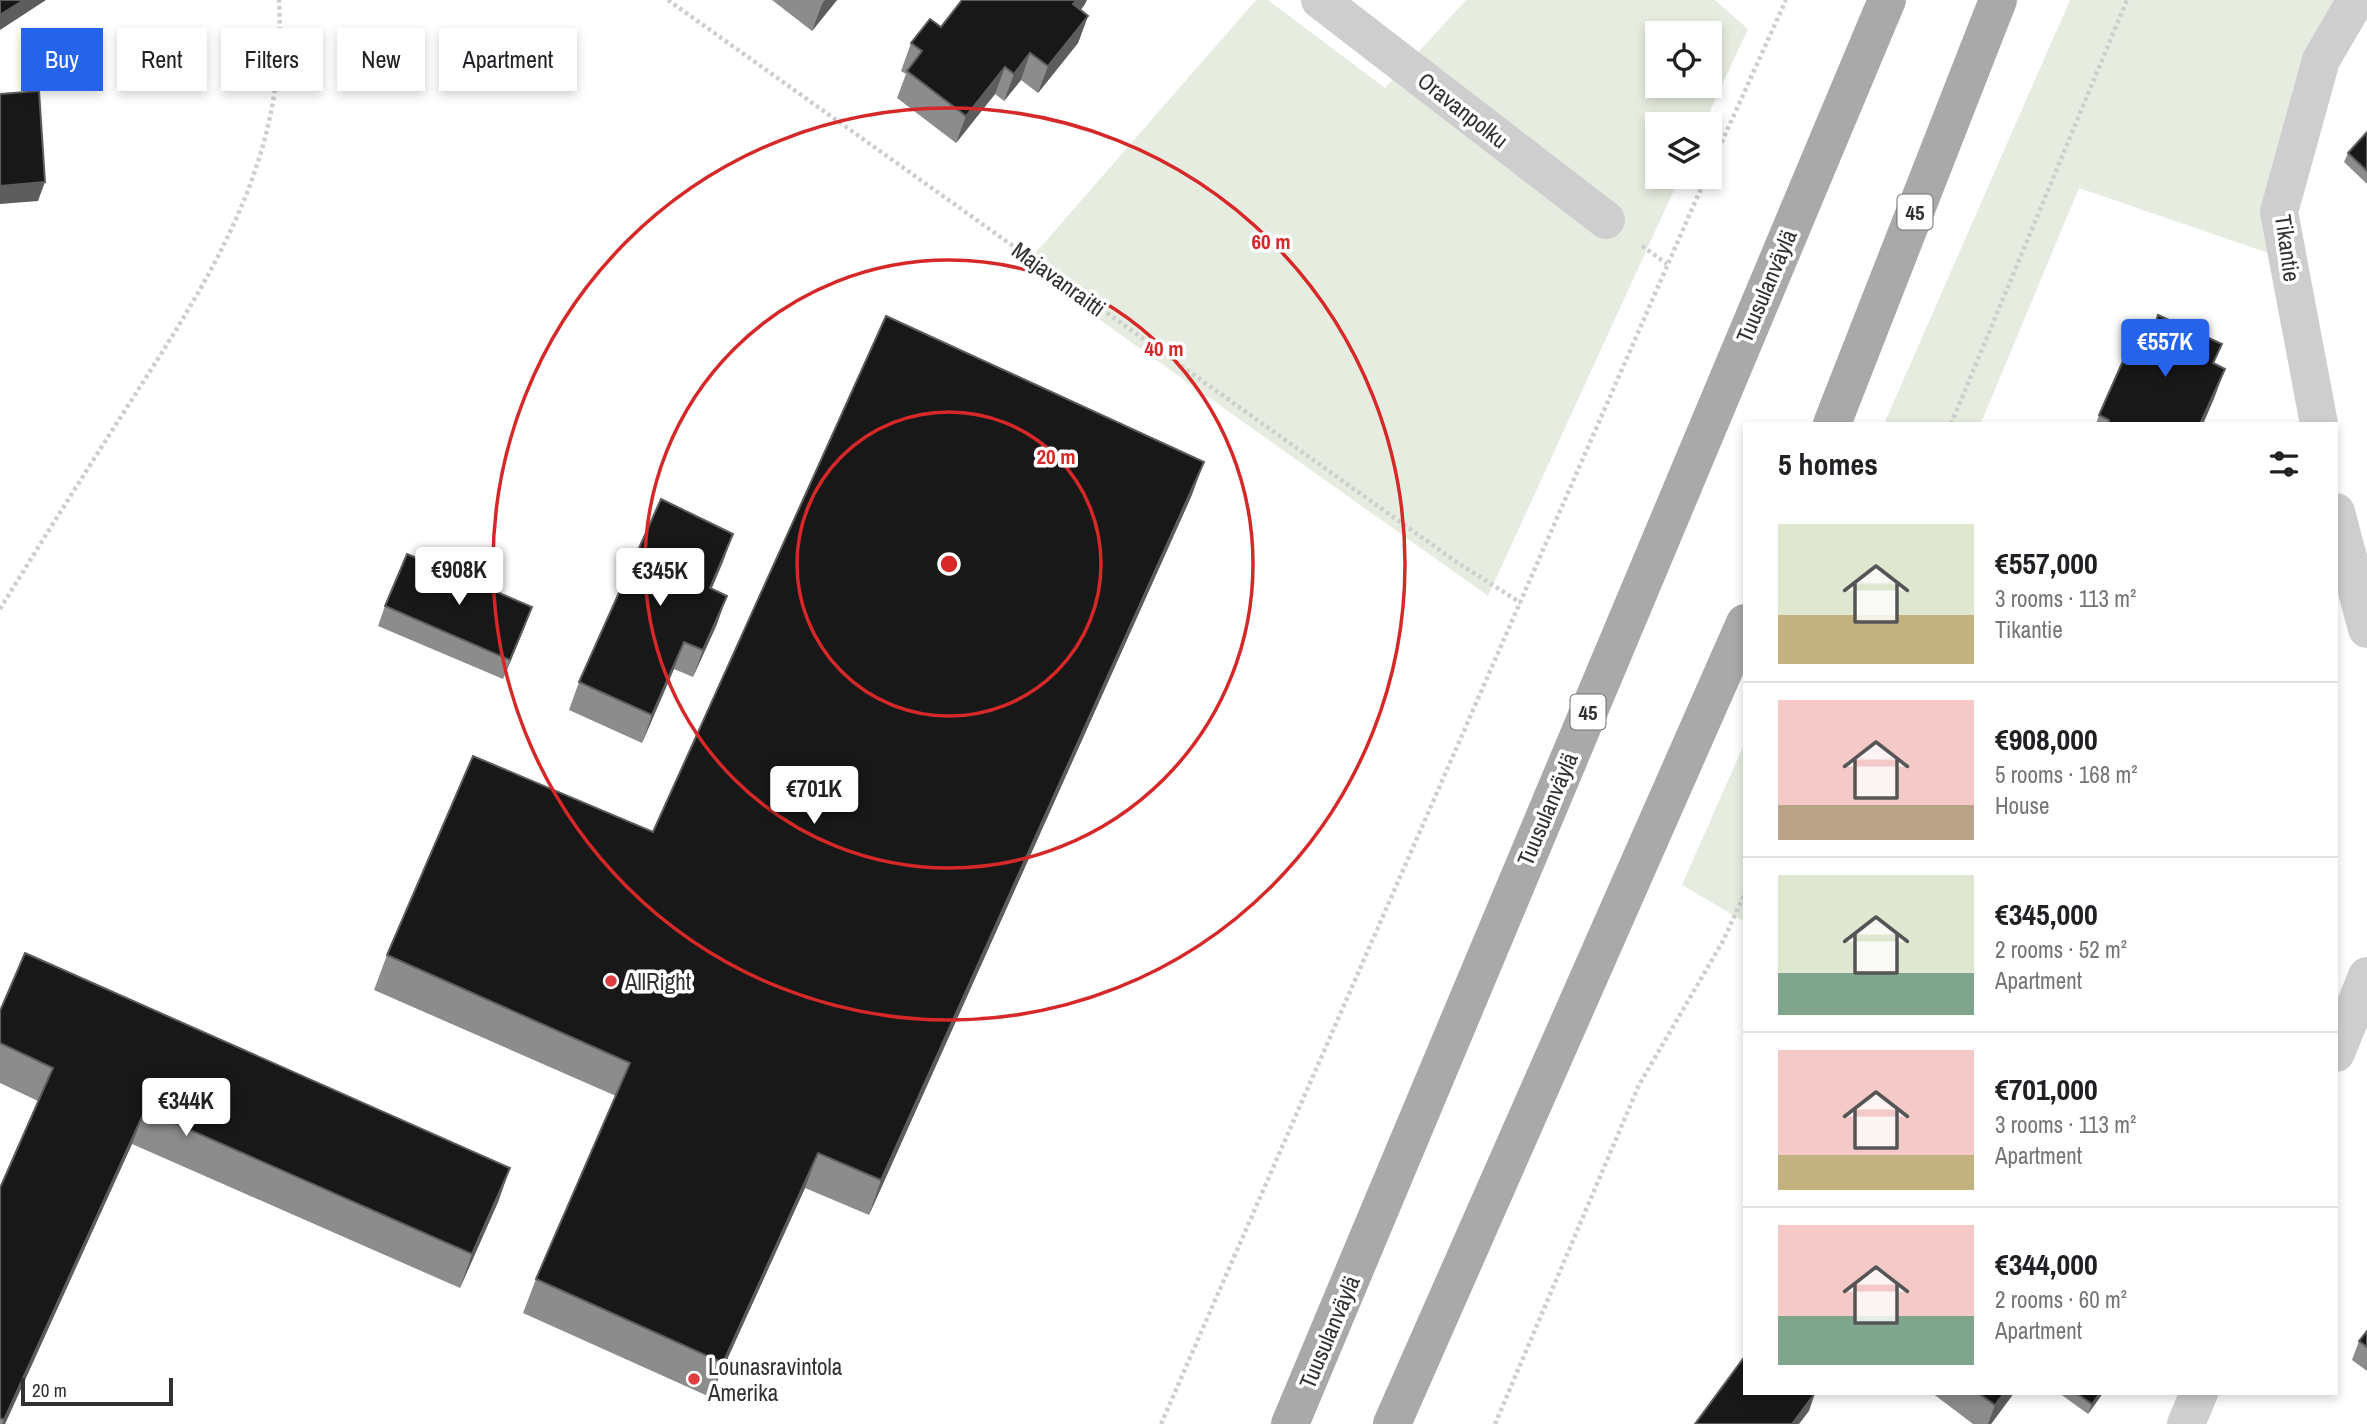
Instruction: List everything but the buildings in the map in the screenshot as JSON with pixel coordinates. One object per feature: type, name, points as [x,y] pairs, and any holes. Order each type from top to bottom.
[{"type":"main road","name":"Tuusulanväylä","points":[[1290,1424],[1887,0]]},
{"type":"main road","name":"45","points":[[1833,422],[1998,0]]},
{"type":"main road","points":[[1392,1424],[1743,628]]},
{"type":"street","name":"Oravanpolku","points":[[1320,0],[1605,220]]},
{"type":"street","name":"Tikantie","points":[[2319,422],[2279,212],[2321,60],[2356,0]]},
{"type":"street","points":[[2338,520],[2367,629]]},
{"type":"street","points":[[2338,1048],[2367,976]]},
{"type":"street","points":[[2186,1424],[2198,1395]]},
{"type":"path","points":[[0,608],[185,317],[231,236],[259,165],[274,101],[279,0]]},
{"type":"path","name":"Majavanraitti","points":[[668,0],[1455,561],[1521,603]]},
{"type":"path","points":[[1722,142],[1786,0]]},
{"type":"path","points":[[1952,422],[2127,0]]},
{"type":"path","points":[[1161,1424],[1701,189]]},
{"type":"path","points":[[1495,1424],[1639,1085],[1723,941],[1743,896]]},
{"type":"shaded area","points":[[1256,0],[1268,0],[1385,88],[1466,0],[1715,0],[1748,29],[1722,85],[1722,21],[1645,21],[1645,98],[1716,98],[1710,112],[1645,112],[1645,189],[1675,189],[1488,596],[1024,266]]},
{"type":"shaded area","points":[[2070,0],[2345,0],[2277,256],[2079,188],[1981,422],[1885,422]]},
{"type":"shaded area","points":[[1743,747],[1743,921],[1682,885]]},
{"type":"place","name":"AllRight","points":[[611,981]]},
{"type":"place","name":"Lounasravintola Amerika","points":[[694,1379]]}]
